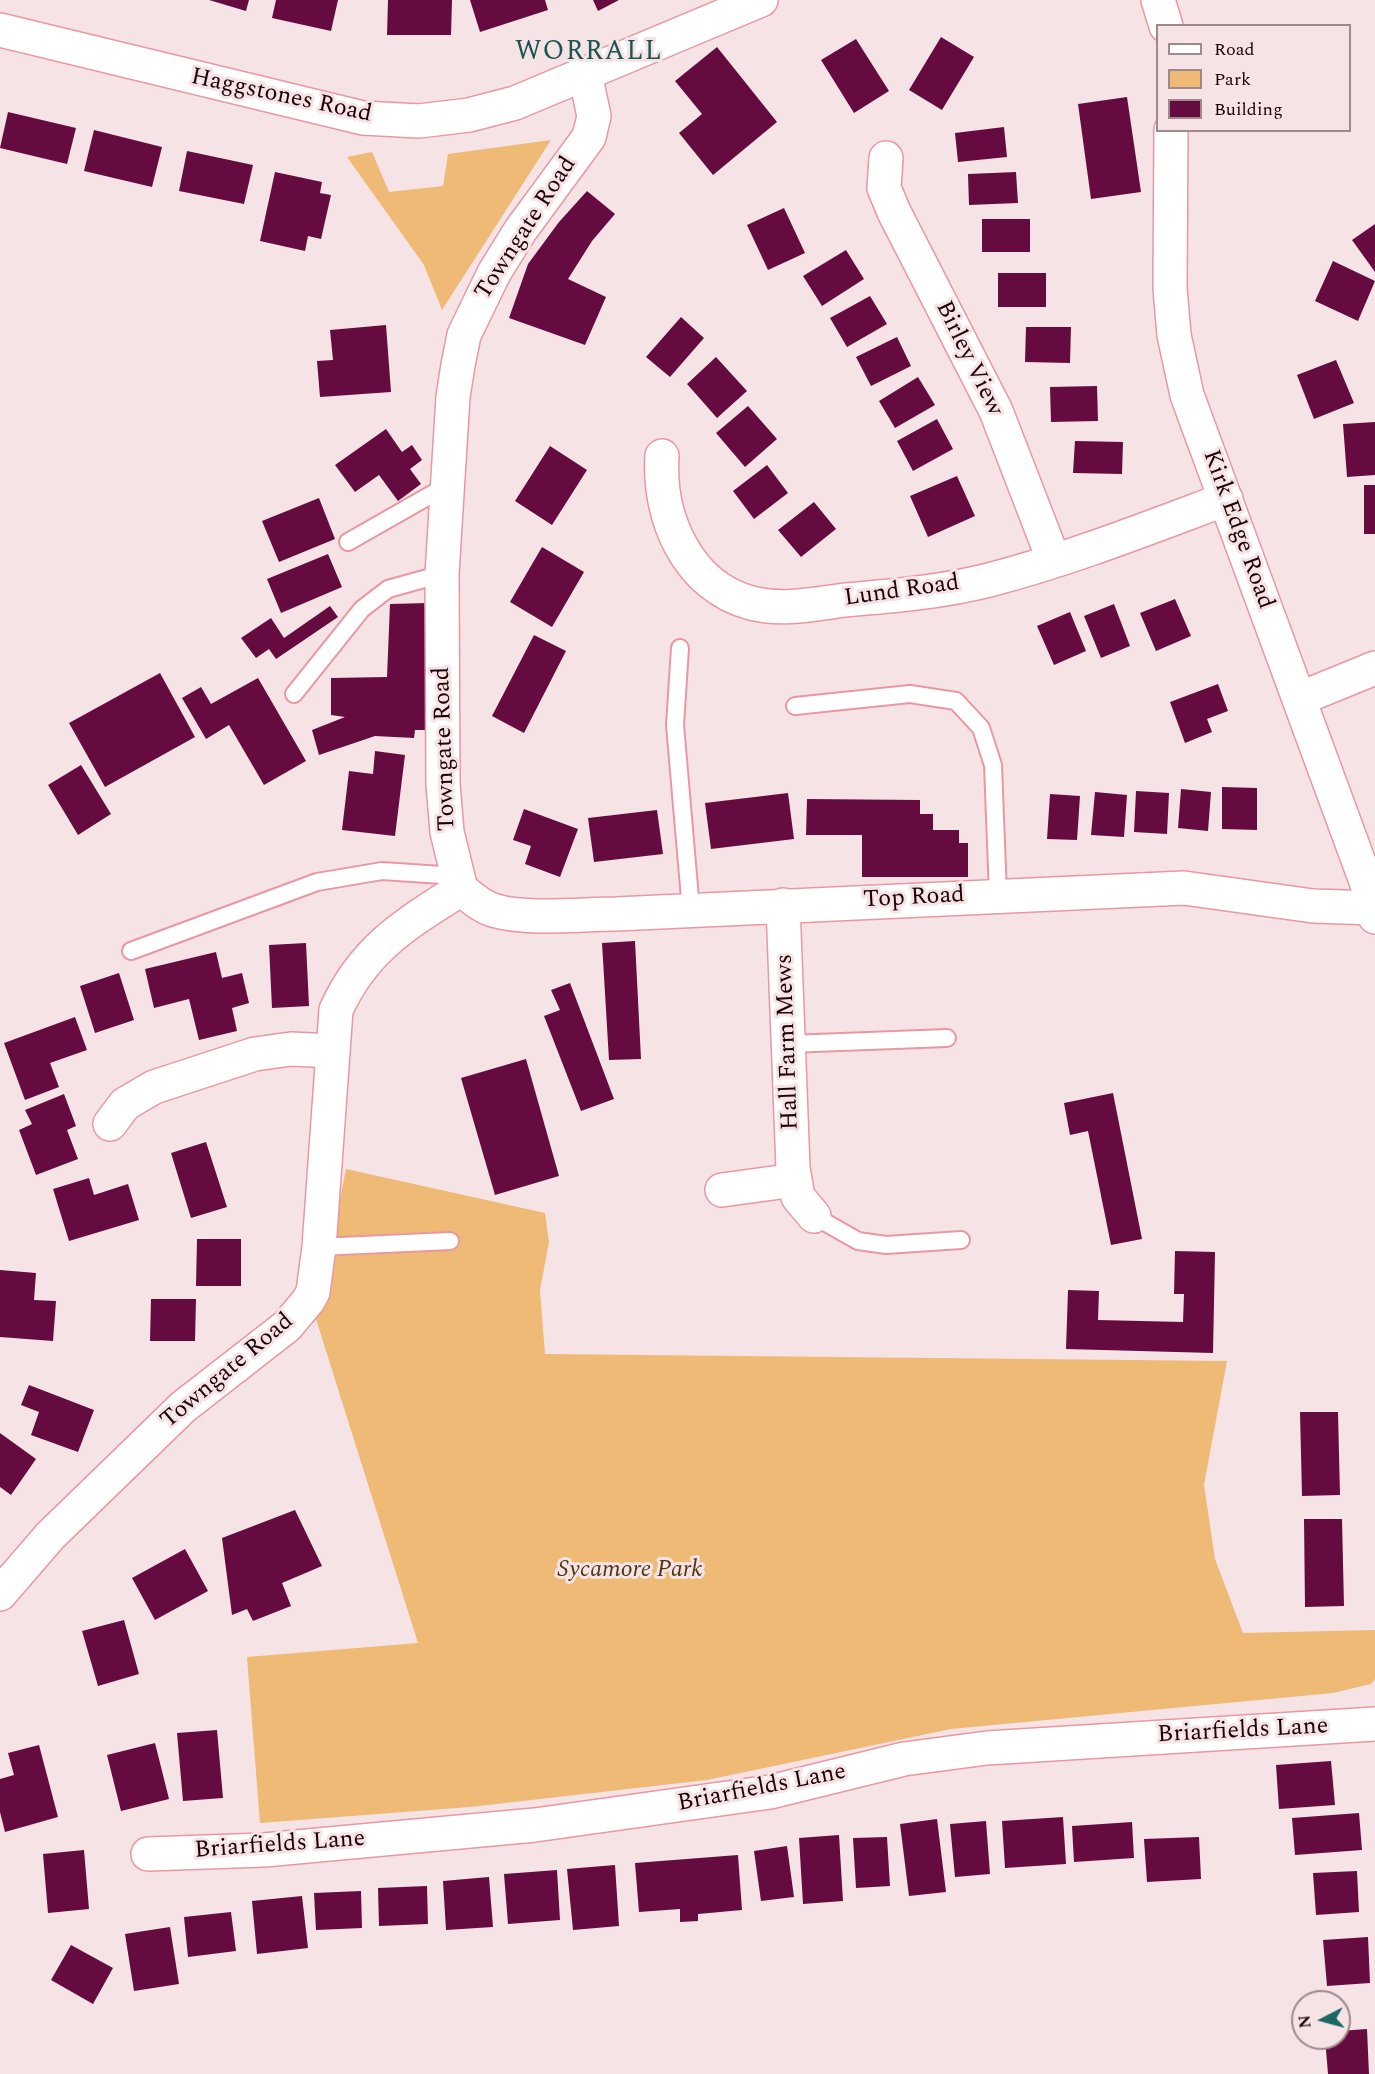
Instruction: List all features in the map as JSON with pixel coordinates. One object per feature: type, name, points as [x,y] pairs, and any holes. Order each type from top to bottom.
[{"type":"street","name":"Haggstones Road","points":[[0,30],[363,118],[419,121],[469,115],[515,103],[760,0]]},
{"type":"street","points":[[1158,0],[1165,24]]},
{"type":"street","points":[[1173,24],[1174,0]]},
{"type":"street","name":"Towngate Road","points":[[0,1594],[50,1536],[183,1407],[287,1326],[313,1292],[319,1247],[336,1010],[349,981],[373,952],[459,882],[447,832],[443,784],[442,574],[453,396],[464,335],[474,310],[504,256],[589,137],[594,116],[585,74]]},
{"type":"street","name":"Kirk Edge Road","points":[[1171,132],[1170,288],[1174,335],[1187,395],[1366,884],[1374,912]]},
{"type":"street","name":"Birley View","points":[[886,158],[885,188],[894,212],[996,411],[1054,561]]},
{"type":"street","name":"Lund Road","points":[[662,456],[663,503],[675,537],[702,574],[723,592],[752,603],[782,607],[913,594],[988,580],[1054,561],[1226,499]]},
{"type":"street","points":[[1299,699],[1375,668]]},
{"type":"street","name":"Top Road","points":[[459,882],[477,903],[496,911],[538,915],[1184,888],[1374,912]]},
{"type":"street","name":"Hall Farm Mews","points":[[783,905],[795,1180],[798,1197],[814,1216]]},
{"type":"street","points":[[111,1124],[125,1104],[154,1087],[176,1079],[255,1054],[291,1049],[333,1051]]},
{"type":"street","points":[[722,1190],[795,1180]]},
{"type":"street","name":"Briarfields Lane","points":[[148,1854],[264,1850],[547,1824],[770,1792],[904,1759],[987,1748],[1375,1724]]},
{"type":"lane","points":[[348,542],[448,485]]},
{"type":"lane","points":[[294,694],[362,609],[388,589],[442,574]]},
{"type":"lane","points":[[680,648],[675,725],[691,910]]},
{"type":"lane","points":[[795,706],[910,693],[956,701],[981,728],[993,765],[998,895]]},
{"type":"lane","points":[[131,951],[317,882],[382,872],[459,882]]},
{"type":"lane","points":[[789,1044],[947,1038]]},
{"type":"lane","points":[[814,1216],[858,1241],[886,1245],[961,1240]]},
{"type":"lane","points":[[319,1247],[450,1241]]},
{"type":"green space","points":[[551,140],[442,310],[424,265],[347,157],[372,152],[389,192],[443,186],[448,154]]},
{"type":"green space","name":"Sycamore Park","points":[[346,1169],[545,1213],[549,1242],[540,1290],[545,1354],[1227,1361],[1204,1485],[1215,1559],[1243,1633],[1375,1630],[1375,1679],[1371,1684],[1333,1693],[951,1729],[707,1780],[470,1807],[260,1823],[247,1657],[418,1643],[316,1319]]},
{"type":"building","points":[[209,0],[249,0],[246,11]]},
{"type":"building","points":[[276,0],[338,0],[331,31],[272,18]]},
{"type":"building","points":[[388,0],[452,0],[451,35],[387,35]]},
{"type":"building","points":[[470,0],[545,0],[548,10],[480,32]]},
{"type":"building","points":[[593,0],[619,0],[598,11]]},
{"type":"building","points":[[941,37],[974,57],[942,110],[909,90]]},
{"type":"building","points":[[856,39],[889,91],[854,113],[821,60]]},
{"type":"building","points":[[717,47],[777,122],[713,175],[679,133],[702,114],[675,81]]},
{"type":"building","points":[[1127,97],[1141,192],[1091,199],[1078,104]]},
{"type":"building","points":[[8,112],[76,128],[67,164],[0,148]]},
{"type":"building","points":[[1004,127],[1007,157],[958,162],[955,133]]},
{"type":"building","points":[[94,130],[162,147],[152,187],[84,171]]},
{"type":"building","points":[[187,151],[253,165],[244,204],[179,191]]},
{"type":"building","points":[[275,172],[322,182],[320,193],[331,195],[321,239],[308,236],[305,251],[260,241]]},
{"type":"building","points":[[1016,172],[1018,203],[969,205],[968,174]]},
{"type":"building","points":[[587,191],[615,214],[592,241],[568,279],[606,297],[585,345],[509,318],[528,264],[559,222]]},
{"type":"building","points":[[784,208],[805,253],[768,270],[747,225]]},
{"type":"building","points":[[982,219],[1030,219],[1030,252],[982,252]]},
{"type":"building","points":[[1375,224],[1375,272],[1352,240]]},
{"type":"building","points":[[846,250],[864,279],[822,306],[803,276]]},
{"type":"building","points":[[1333,261],[1375,281],[1358,321],[1315,301]]},
{"type":"building","points":[[998,273],[1046,273],[1046,307],[998,307]]},
{"type":"building","points":[[870,296],[887,324],[847,347],[830,318]]},
{"type":"building","points":[[681,317],[704,338],[670,377],[646,357]]},
{"type":"building","points":[[386,325],[391,392],[320,397],[317,361],[333,360],[330,330]]},
{"type":"building","points":[[1026,327],[1071,327],[1070,363],[1025,362]]},
{"type":"building","points":[[897,337],[911,366],[871,386],[856,357]]},
{"type":"building","points":[[716,357],[747,391],[717,418],[687,384]]},
{"type":"building","points":[[1336,360],[1354,403],[1314,419],[1297,375]]},
{"type":"building","points":[[918,377],[935,405],[895,428],[879,401]]},
{"type":"building","points":[[1097,386],[1098,421],[1051,422],[1050,387]]},
{"type":"building","points":[[748,406],[777,439],[745,467],[716,433]]},
{"type":"building","points":[[937,419],[953,449],[913,471],[897,441]]},
{"type":"building","points":[[1375,422],[1375,475],[1347,477],[1343,424]]},
{"type":"building","points":[[386,429],[402,452],[412,445],[422,460],[410,469],[421,484],[398,501],[379,475],[355,492],[335,465]]},
{"type":"building","points":[[1075,441],[1123,442],[1122,474],[1073,473]]},
{"type":"building","points":[[550,446],[587,470],[552,525],[515,501]]},
{"type":"building","points":[[767,465],[788,493],[754,519],[733,491]]},
{"type":"building","points":[[957,476],[975,516],[928,537],[910,496]]},
{"type":"building","points":[[1364,485],[1375,485],[1375,534],[1364,534]]},
{"type":"building","points":[[319,498],[335,539],[279,562],[262,521]]},
{"type":"building","points":[[814,502],[836,529],[801,557],[778,530]]},
{"type":"building","points":[[542,547],[584,572],[552,627],[510,602]]},
{"type":"building","points":[[328,554],[342,587],[281,613],[267,579]]},
{"type":"building","points":[[1175,599],[1191,636],[1156,651],[1140,613]]},
{"type":"building","points":[[429,603],[428,730],[415,730],[414,738],[375,736],[319,755],[312,730],[345,717],[331,715],[331,678],[387,677],[390,604]]},
{"type":"building","points":[[1114,604],[1130,646],[1101,658],[1084,616]]},
{"type":"building","points":[[330,606],[338,617],[276,659],[269,649],[256,658],[241,638],[271,618],[284,638]]},
{"type":"building","points":[[1070,612],[1086,651],[1054,665],[1037,626]]},
{"type":"building","points":[[534,635],[566,651],[524,733],[492,716]]},
{"type":"building","points":[[160,673],[195,737],[105,787],[69,723]]},
{"type":"building","points":[[258,678],[306,761],[264,785],[229,725],[206,739],[182,698],[201,687],[211,704]]},
{"type":"building","points":[[1218,684],[1228,711],[1207,719],[1212,732],[1185,743],[1170,702]]},
{"type":"building","points":[[375,751],[405,755],[395,836],[342,830],[349,771],[373,774]]},
{"type":"building","points":[[81,765],[111,814],[78,835],[48,785]]},
{"type":"building","points":[[1222,787],[1257,788],[1257,830],[1222,829]]},
{"type":"building","points":[[1181,789],[1211,792],[1208,831],[1178,828]]},
{"type":"building","points":[[1136,791],[1169,793],[1167,834],[1134,832]]},
{"type":"building","points":[[1095,792],[1127,795],[1124,837],[1091,835]]},
{"type":"building","points":[[788,793],[794,839],[711,849],[705,803]]},
{"type":"building","points":[[1050,794],[1080,796],[1077,840],[1047,839]]},
{"type":"building","points":[[807,799],[920,800],[920,814],[933,814],[933,830],[959,830],[959,843],[968,843],[968,877],[862,877],[862,835],[806,835]]},
{"type":"building","points":[[524,809],[578,829],[560,877],[525,864],[531,846],[513,840]]},
{"type":"building","points":[[657,810],[663,854],[594,862],[588,818]]},
{"type":"building","points":[[635,941],[641,1059],[609,1060],[602,943]]},
{"type":"building","points":[[306,943],[309,1006],[272,1008],[269,945]]},
{"type":"building","points":[[216,952],[222,978],[242,973],[249,1003],[232,1008],[237,1031],[199,1040],[189,999],[154,1008],[145,969]]},
{"type":"building","points":[[119,973],[134,1020],[95,1033],[80,986]]},
{"type":"building","points":[[570,983],[614,1099],[581,1111],[544,1016],[560,1010],[551,990]]},
{"type":"building","points":[[75,1017],[87,1050],[50,1063],[59,1087],[25,1100],[4,1043]]},
{"type":"building","points":[[526,1059],[559,1176],[495,1195],[461,1078]]},
{"type":"building","points":[[1113,1093],[1142,1239],[1111,1245],[1088,1131],[1070,1135],[1064,1103]]},
{"type":"building","points":[[64,1094],[76,1126],[67,1130],[78,1159],[36,1175],[19,1130],[32,1124],[25,1110]]},
{"type":"building","points":[[206,1142],[227,1207],[191,1218],[171,1153]]},
{"type":"building","points":[[89,1178],[94,1195],[128,1184],[139,1220],[69,1241],[53,1189]]},
{"type":"building","points":[[197,1239],[241,1239],[241,1286],[196,1286]]},
{"type":"building","points":[[1175,1251],[1215,1252],[1213,1353],[1066,1349],[1068,1290],[1099,1291],[1098,1320],[1183,1322],[1184,1294],[1174,1294]]},
{"type":"building","points":[[0,1270],[36,1273],[34,1300],[56,1301],[53,1341],[0,1337]]},
{"type":"building","points":[[151,1299],[196,1299],[195,1341],[150,1341]]},
{"type":"building","points":[[29,1385],[94,1410],[78,1452],[31,1435],[39,1412],[21,1405]]},
{"type":"building","points":[[1300,1412],[1338,1412],[1340,1495],[1302,1496]]},
{"type":"building","points":[[0,1433],[36,1459],[11,1495],[0,1487]]},
{"type":"building","points":[[295,1510],[322,1566],[282,1583],[291,1606],[253,1621],[247,1609],[232,1615],[222,1538]]},
{"type":"building","points":[[1304,1519],[1342,1519],[1344,1606],[1305,1607]]},
{"type":"building","points":[[185,1549],[208,1591],[155,1620],[132,1578]]},
{"type":"building","points":[[124,1620],[139,1674],[98,1686],[82,1631]]},
{"type":"building","points":[[217,1730],[223,1798],[183,1801],[177,1733]]},
{"type":"building","points":[[155,1743],[169,1799],[121,1811],[107,1755]]},
{"type":"building","points":[[39,1745],[58,1817],[5,1832],[0,1812],[0,1779],[14,1775],[8,1753]]},
{"type":"building","points":[[1331,1761],[1335,1805],[1279,1809],[1276,1765]]},
{"type":"building","points":[[1359,1813],[1362,1850],[1295,1855],[1292,1818]]},
{"type":"building","points":[[1063,1817],[1066,1864],[1005,1868],[1002,1821]]},
{"type":"building","points":[[937,1819],[946,1892],[909,1896],[900,1824]]},
{"type":"building","points":[[986,1821],[990,1874],[955,1877],[950,1824]]},
{"type":"building","points":[[1132,1822],[1134,1858],[1074,1862],[1072,1826]]},
{"type":"building","points":[[839,1835],[843,1901],[803,1904],[799,1838]]},
{"type":"building","points":[[887,1837],[890,1886],[856,1888],[853,1838]]},
{"type":"building","points":[[1199,1837],[1201,1879],[1147,1882],[1144,1839]]},
{"type":"building","points":[[787,1846],[794,1897],[761,1901],[754,1851]]},
{"type":"building","points":[[84,1850],[89,1909],[48,1913],[43,1854]]},
{"type":"building","points":[[738,1855],[742,1910],[698,1914],[698,1921],[680,1922],[680,1909],[639,1912],[635,1863]]},
{"type":"building","points":[[615,1865],[619,1926],[573,1930],[567,1869]]},
{"type":"building","points":[[557,1870],[560,1920],[508,1924],[504,1874]]},
{"type":"building","points":[[1357,1871],[1359,1912],[1316,1915],[1313,1873]]},
{"type":"building","points":[[489,1877],[493,1927],[446,1930],[443,1881]]},
{"type":"building","points":[[427,1886],[428,1924],[379,1926],[378,1888]]},
{"type":"building","points":[[361,1891],[362,1928],[316,1930],[314,1893]]},
{"type":"building","points":[[302,1896],[308,1948],[257,1954],[252,1901]]},
{"type":"building","points":[[231,1912],[236,1951],[188,1957],[184,1917]]},
{"type":"building","points":[[170,1927],[179,1984],[134,1991],[125,1934]]},
{"type":"building","points":[[1368,1937],[1370,1983],[1327,1986],[1323,1940]]},
{"type":"building","points":[[71,1945],[113,1968],[93,2004],[51,1980]]},
{"type":"building","points":[[1367,2029],[1369,2074],[1328,2074],[1326,2050],[1351,2050],[1351,2030]]},
{"type":"district","name":"WORRALL","points":[[589,54]]}]
